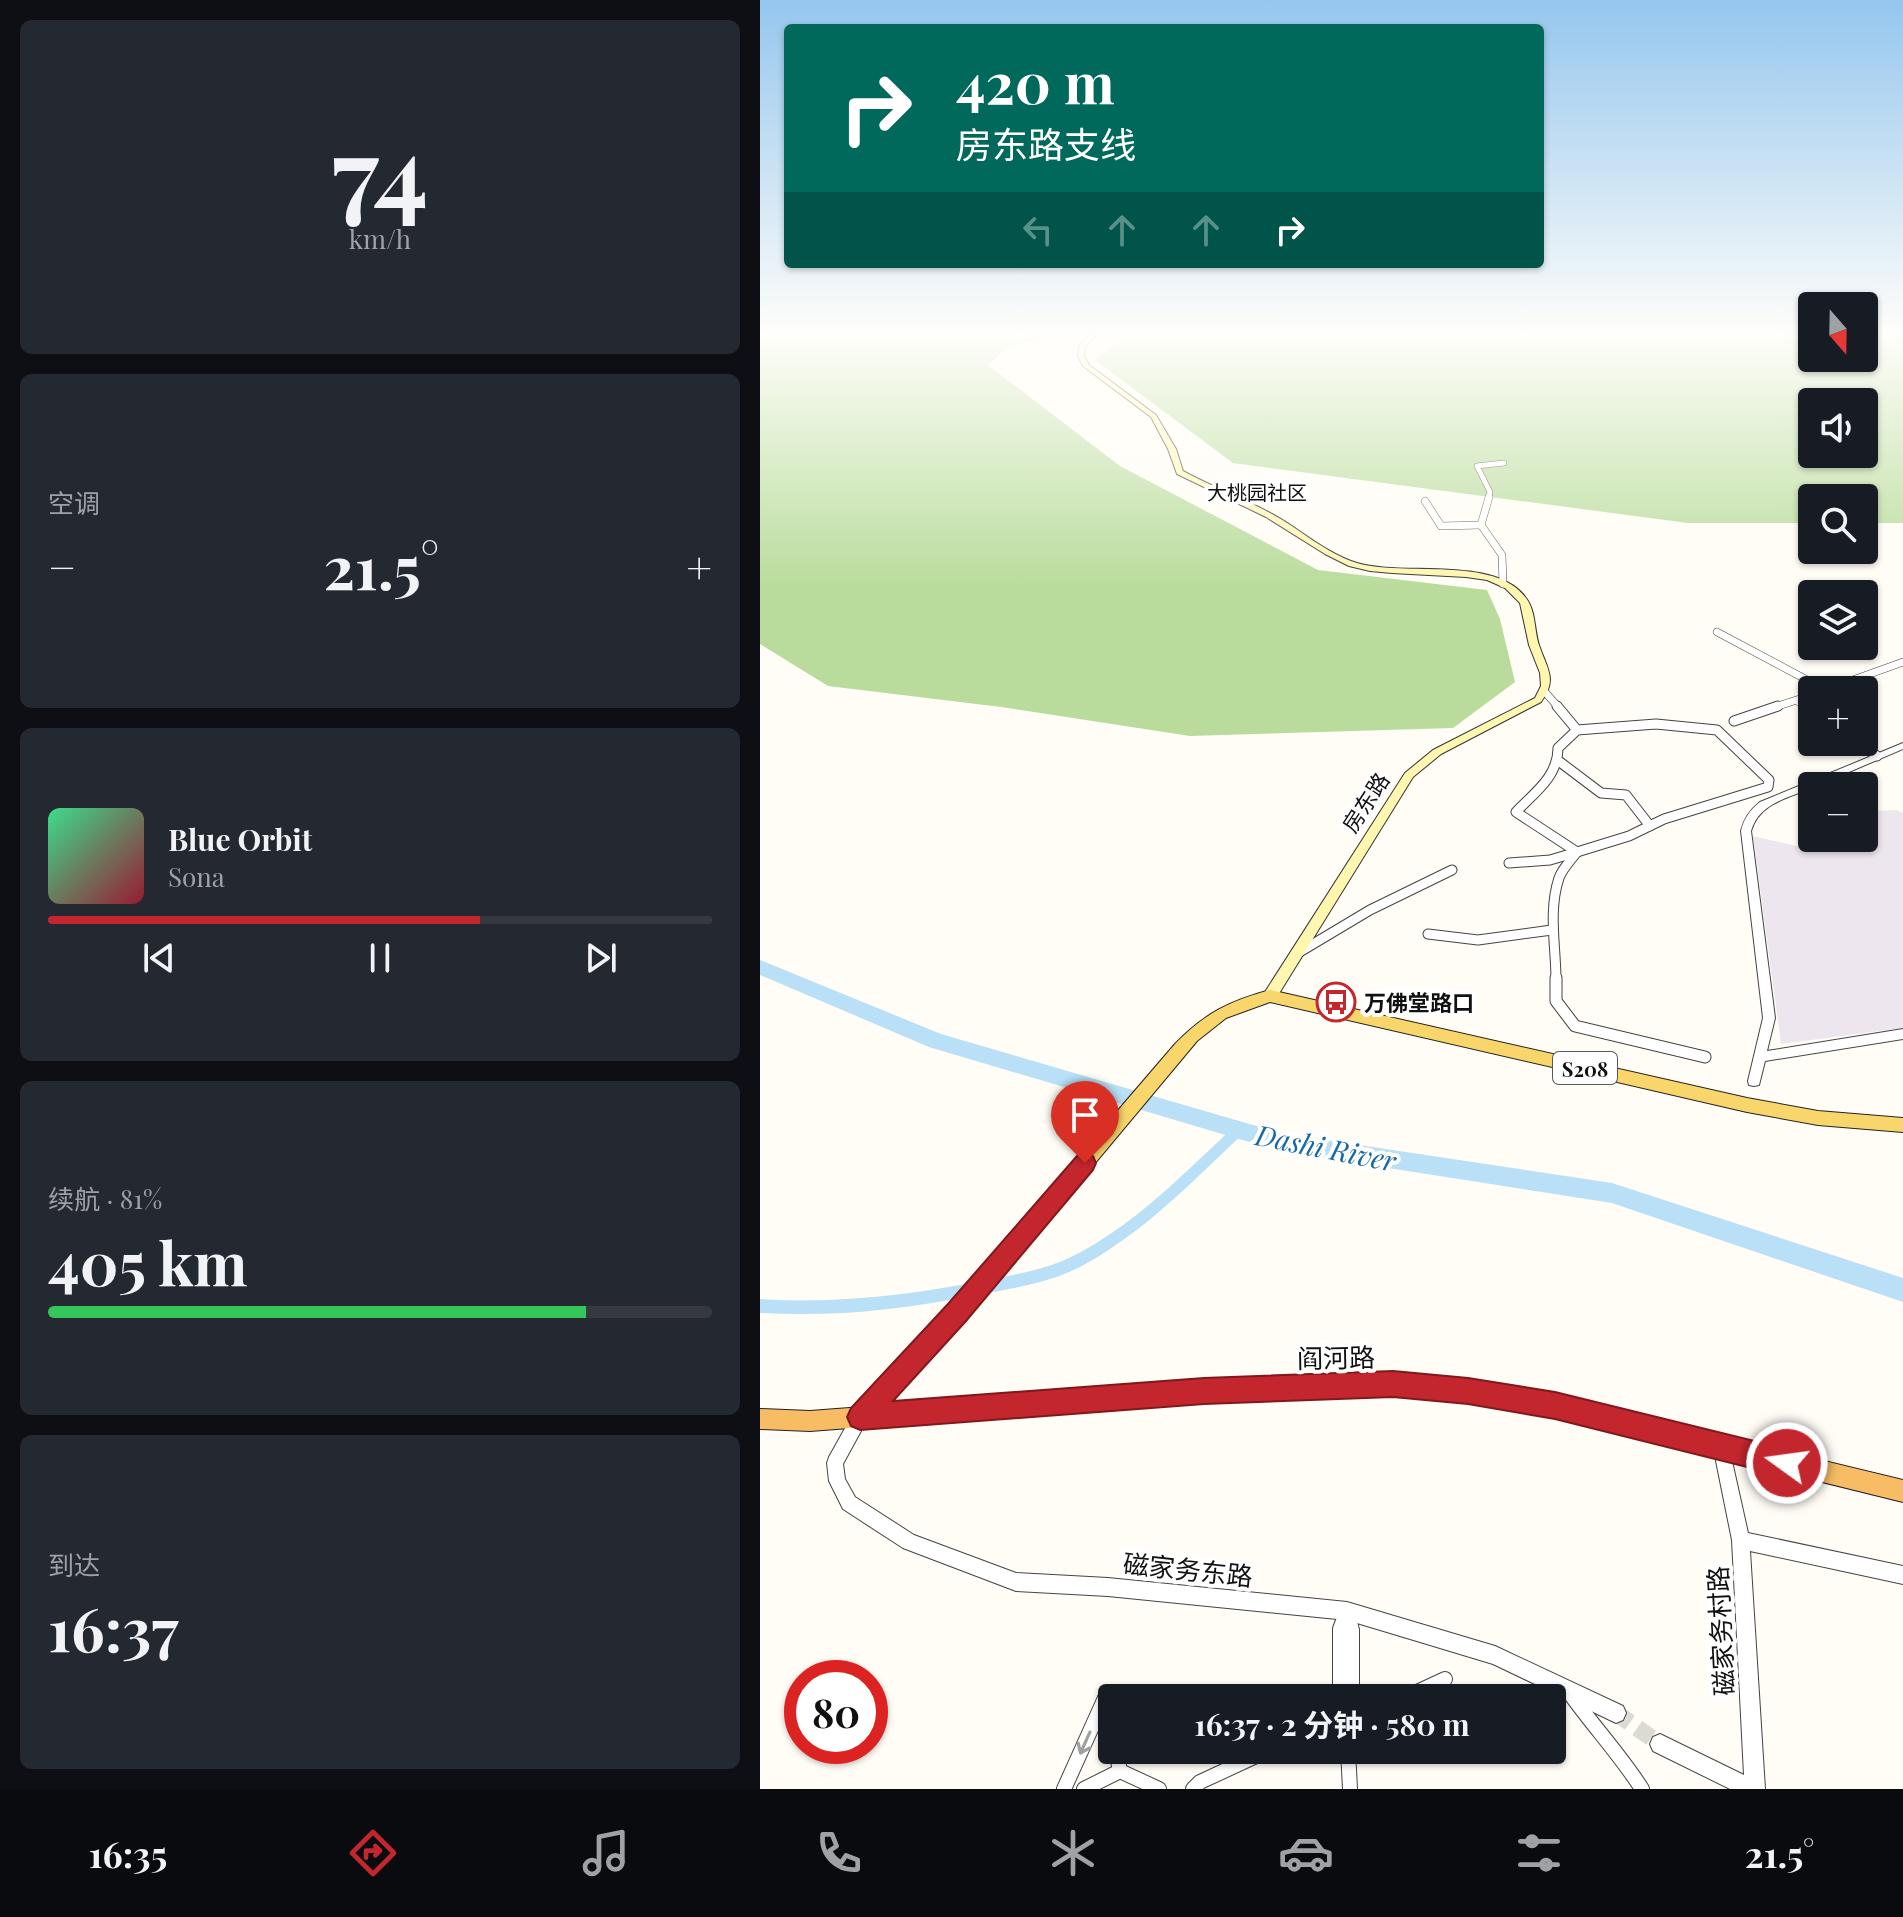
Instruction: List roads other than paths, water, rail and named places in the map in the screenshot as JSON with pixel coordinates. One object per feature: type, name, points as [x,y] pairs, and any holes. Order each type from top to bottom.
[{"type":"highway","name":"阎河路","points":[[760,1419],[810,1421],[1216,1390],[1393,1384],[1468,1391],[1555,1406],[1903,1491]]},
{"type":"main road","points":[[1156,419],[1172,449],[1176,467],[1189,478],[1258,509],[1356,566],[1474,576],[1503,584],[1521,597],[1526,606],[1534,645],[1546,670],[1548,684],[1545,692]]},
{"type":"main road","name":"房东路","points":[[1270,996],[1409,775],[1437,752],[1525,710],[1545,692]]},
{"type":"main road","points":[[860,1417],[957,1313],[1181,1048],[1219,1013],[1270,996]]},
{"type":"main road","name":"S208","points":[[1270,996],[1747,1105],[1818,1118],[1903,1125]]},
{"type":"street","points":[[1481,525],[1490,492],[1477,466],[1504,463]]},
{"type":"street","points":[[1425,501],[1441,526],[1481,525]]},
{"type":"street","points":[[1481,525],[1502,555],[1503,584]]},
{"type":"street","points":[[1717,632],[1799,676]]},
{"type":"street","points":[[1864,676],[1903,662]]},
{"type":"street","points":[[1545,692],[1577,730]]},
{"type":"street","points":[[1734,721],[1797,701]]},
{"type":"street","points":[[1509,863],[1550,860],[1577,852],[1768,787],[1769,780],[1717,730],[1656,724],[1577,730],[1558,748],[1560,762],[1552,775],[1516,812],[1577,852]]},
{"type":"street","points":[[1878,756],[1903,746]]},
{"type":"street","points":[[1754,1081],[1769,1018],[1746,831],[1748,821],[1753,812],[1764,804],[1877,756]]},
{"type":"street","points":[[1560,762],[1601,793],[1626,795],[1650,826]]},
{"type":"street","points":[[1577,852],[1559,877],[1552,930],[1556,947],[1556,1001],[1575,1026],[1705,1057]]},
{"type":"street","points":[[1295,955],[1370,910],[1452,870]]},
{"type":"street","points":[[1428,934],[1478,940],[1552,930]]},
{"type":"street","points":[[1760,1057],[1903,1034]]},
{"type":"street","name":"磁家务东路","points":[[860,1417],[835,1463],[837,1481],[849,1503],[909,1542],[1016,1582],[1108,1587],[1347,1611],[1495,1655],[1556,1684]]},
{"type":"street","points":[[1724,1461],[1741,1540]]},
{"type":"street","name":"磁家务村路","points":[[1753,1789],[1741,1540],[1903,1575]]},
{"type":"street","points":[[1340,1684],[1340,1629],[1347,1611]]},
{"type":"street","points":[[1347,1611],[1352,1630],[1352,1684]]},
{"type":"street","points":[[1434,1684],[1445,1679]]},
{"type":"street","points":[[1566,1689],[1599,1734],[1625,1762],[1642,1789]]},
{"type":"street","name":"磁家务东路","points":[[1566,1689],[1616,1713]]},
{"type":"street","points":[[1064,1789],[1098,1714]]},
{"type":"street","points":[[1660,1744],[1753,1789]]},
{"type":"street","points":[[1119,1764],[1120,1771]]},
{"type":"street","points":[[1193,1789],[1200,1782],[1239,1764]]},
{"type":"street","points":[[1348,1764],[1349,1789]]},
{"type":"street","points":[[1084,1789],[1120,1771]]},
{"type":"street","points":[[1120,1771],[1159,1789]]},
{"type":"waterway","name":"Dashi River","points":[[760,967],[936,1041],[1239,1130],[1286,1143],[1612,1193],[1903,1290]]},
{"type":"waterway","points":[[760,1306],[833,1308],[906,1301],[1050,1273],[1078,1261],[1128,1230],[1239,1130]]},
{"type":"tunnel","points":[[1616,1713],[1660,1744]]},
{"type":"place","name":"万佛堂路口","points":[[1336,1002]]},
{"type":"district","name":"大桃园社区","points":[[1257,491]]}]
